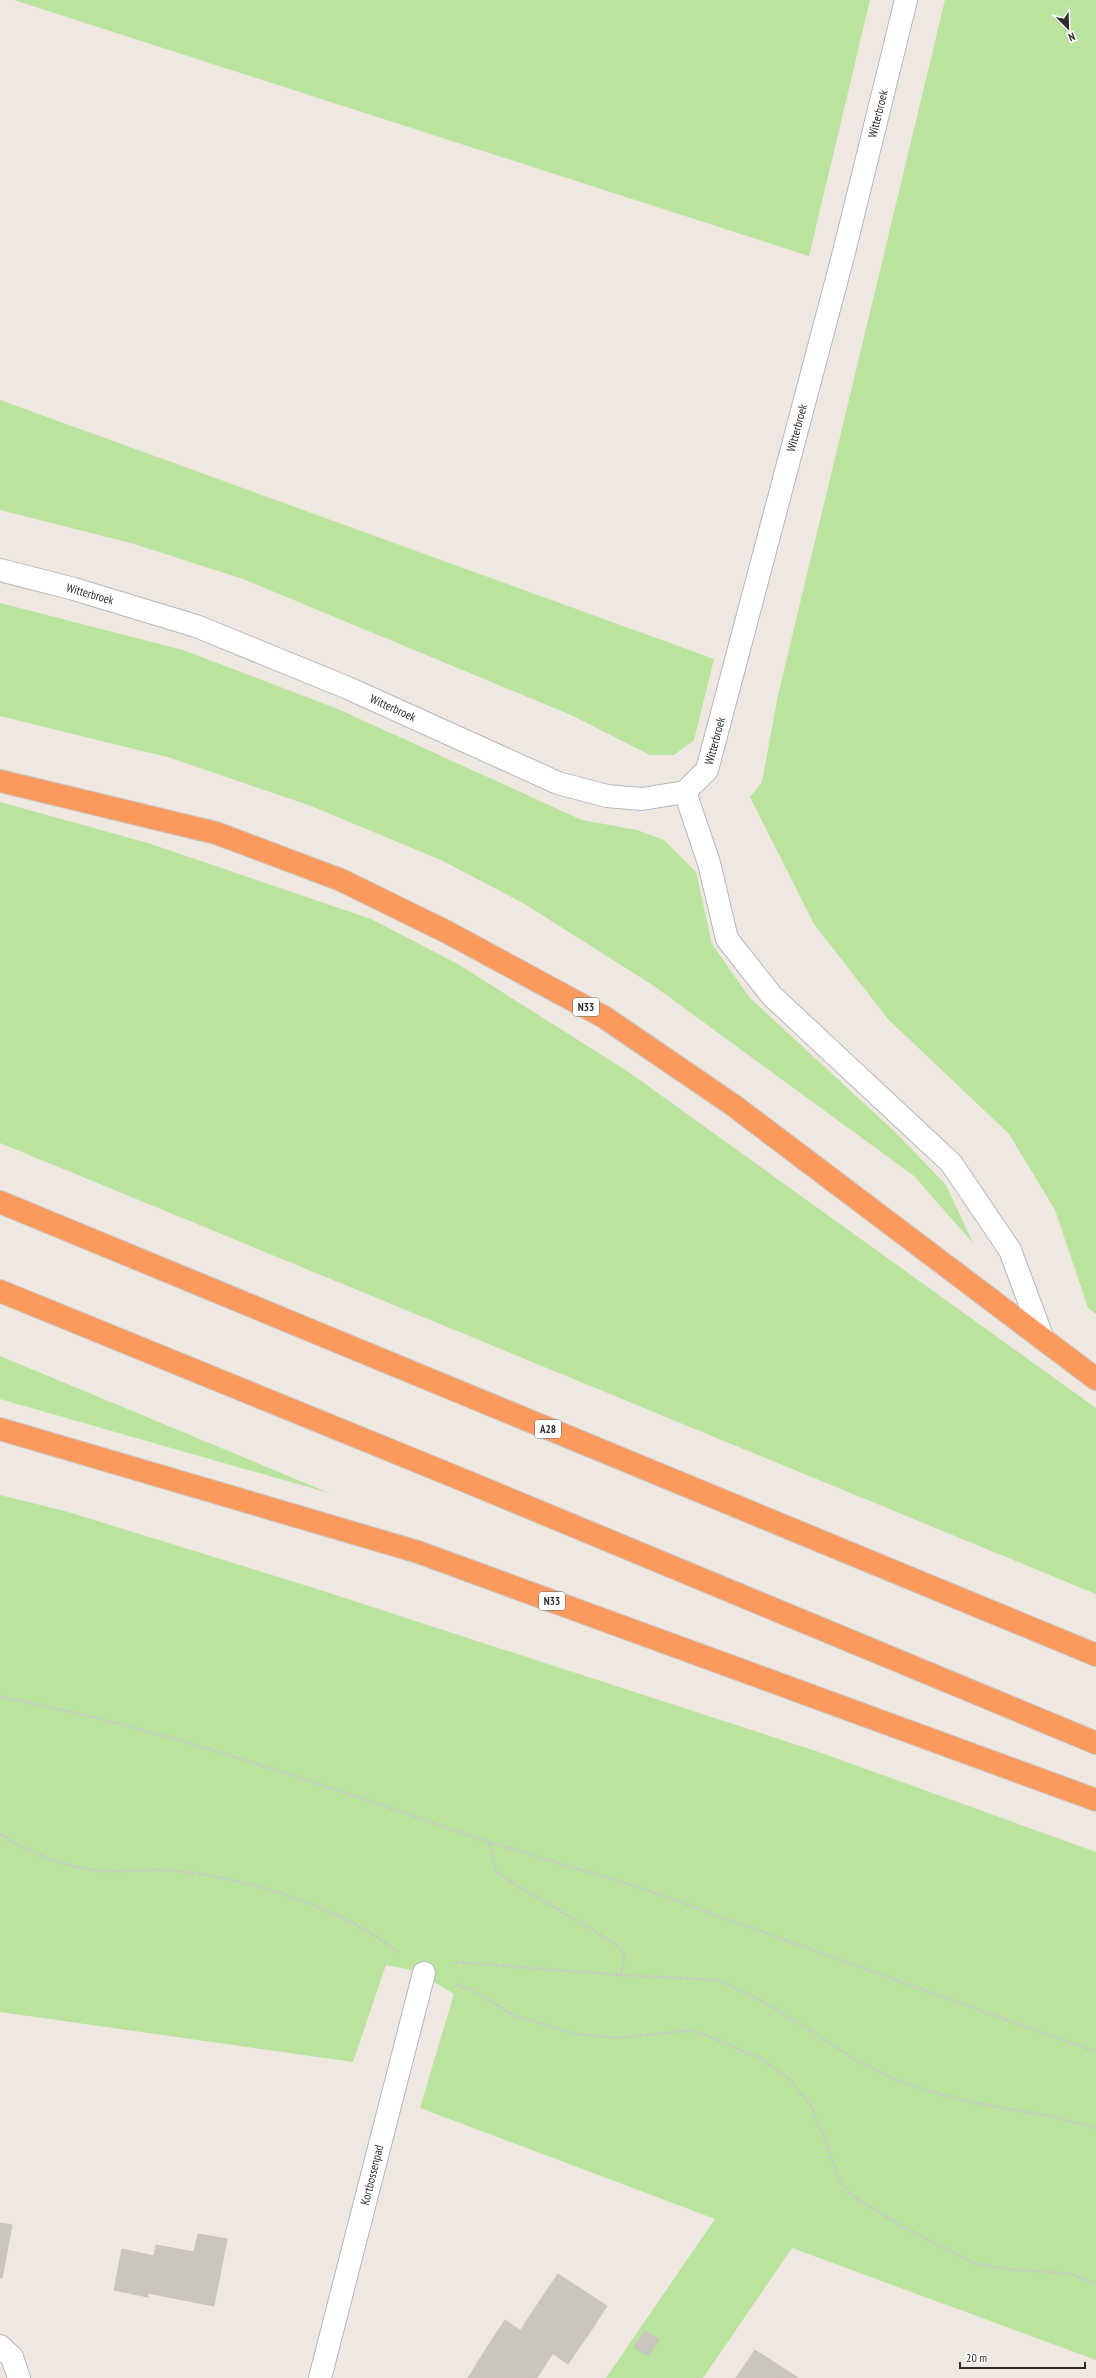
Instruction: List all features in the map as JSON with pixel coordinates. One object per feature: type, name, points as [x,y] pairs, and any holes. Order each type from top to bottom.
[{"type":"highway","name":"N33","points":[[0,781],[216,833],[341,880],[447,932],[611,1022],[733,1105],[1096,1379]]},
{"type":"highway","name":"A28","points":[[0,1202],[1096,1655]]},
{"type":"highway","points":[[0,1291],[463,1480],[1096,1743]]},
{"type":"highway","name":"N33","points":[[0,1429],[418,1552],[1096,1800]]},
{"type":"street","name":"Witterbroek","points":[[0,570],[74,589],[196,626],[348,688],[558,783],[607,796],[642,799],[685,792],[707,770],[843,256],[906,0]]},
{"type":"street","points":[[685,792],[709,863],[728,939],[772,996],[951,1163],[1010,1250],[1044,1339]]},
{"type":"street","name":"Kortbossenpad","points":[[320,2378],[424,1973]]},
{"type":"street","points":[[0,2346],[12,2357],[19,2378]]},
{"type":"path","points":[[0,1697],[133,1727],[313,1783],[490,1842],[638,1886],[1096,2052]]},
{"type":"path","points":[[0,1834],[15,1844],[81,1868],[110,1871],[176,1870],[236,1879],[290,1897],[338,1917],[386,1943],[424,1973],[472,1990],[516,2016],[576,2034],[620,2038],[693,2030],[758,2057],[787,2077],[809,2103],[820,2124],[839,2179],[847,2190],[857,2199],[904,2227],[974,2263],[1007,2269],[1073,2274],[1096,2285]]},
{"type":"path","points":[[490,1842],[495,1868],[500,1875],[614,1943],[622,1950],[626,1959],[620,1975]]},
{"type":"path","points":[[424,1973],[428,1966],[436,1962],[446,1961],[620,1975],[716,1980],[734,1987],[778,2010],[856,2060],[892,2078],[970,2102],[1054,2117],[1096,2128]]},
{"type":"green space","points":[[14,0],[870,0],[809,256]]},
{"type":"green space","points":[[945,0],[1096,0],[1096,1314],[1088,1308],[1055,1210],[1009,1134],[888,1019],[814,924],[750,797],[762,782],[778,695]]},
{"type":"green space","points":[[0,400],[714,659],[694,740],[674,755],[650,755],[571,715],[243,579],[134,544],[0,510]]},
{"type":"green space","points":[[0,603],[183,650],[338,709],[582,820],[637,830],[664,840],[696,872],[712,944],[750,998],[896,1133],[946,1185],[973,1243],[914,1176],[654,986],[523,903],[443,861],[311,806],[171,758],[0,716]]},
{"type":"green space","points":[[0,802],[148,843],[371,919],[458,964],[630,1073],[1096,1408],[1096,1594],[0,1143]]},
{"type":"green space","points":[[0,1356],[329,1493],[0,1399]]},
{"type":"green space","points":[[0,1495],[65,1511],[314,1588],[816,1751],[1096,1852],[1096,2360],[792,2248],[703,2378],[606,2378],[715,2219],[420,2108],[454,1994],[416,1971],[386,1965],[353,2062],[0,2012]]},
{"type":"building","points":[[0,2223],[12,2225],[2,2278],[0,2278]]},
{"type":"building","points":[[198,2234],[227,2239],[214,2306],[148,2293],[148,2297],[114,2290],[122,2249],[154,2256],[156,2245],[194,2252]]},
{"type":"building","points":[[558,2274],[607,2306],[588,2335],[539,2302]]},
{"type":"building","points":[[539,2302],[588,2335],[568,2364],[520,2331]]},
{"type":"building","points":[[505,2320],[553,2353],[537,2378],[530,2378],[486,2349]]},
{"type":"building","points":[[645,2331],[659,2340],[648,2356],[634,2347]]},
{"type":"building","points":[[486,2349],[530,2378],[468,2378]]},
{"type":"building","points":[[755,2350],[783,2368],[777,2378],[736,2378]]},
{"type":"building","points":[[783,2368],[798,2378],[777,2378]]}]
